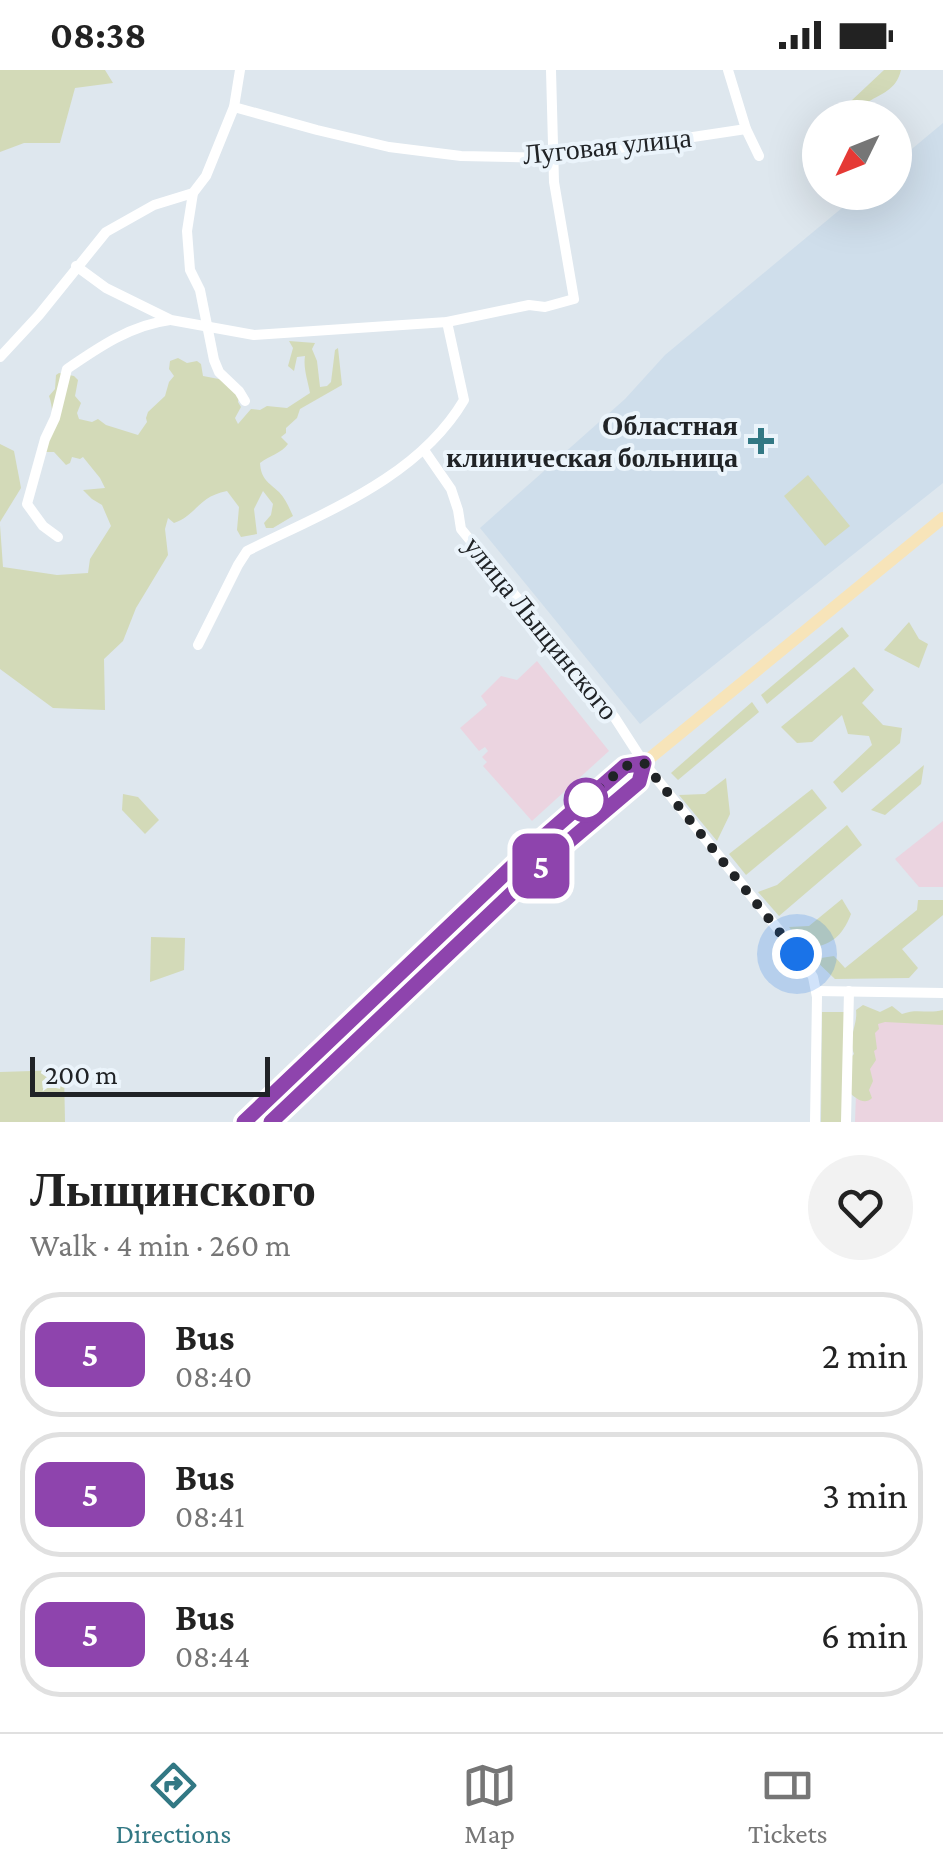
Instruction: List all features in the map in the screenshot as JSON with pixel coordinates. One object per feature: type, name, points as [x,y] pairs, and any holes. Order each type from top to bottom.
[{"type":"main road","points":[[244,1122],[540,840],[625,766],[644,763],[943,518]]},
{"type":"main road","points":[[271,1122],[548,859],[639,782],[644,763]]},
{"type":"street","points":[[240,70],[234,107],[206,176],[193,193],[186,251],[200,290],[218,372],[244,401]]},
{"type":"street","points":[[58,537],[43,526],[26,504],[67,369],[122,334],[150,322],[171,320],[254,335],[448,322],[574,299],[554,182],[551,70]]},
{"type":"street","points":[[728,70],[746,129],[759,156]]},
{"type":"street","name":"Луговая улица","points":[[234,107],[389,147],[461,156],[554,158],[746,129]]},
{"type":"street","points":[[0,357],[106,232],[154,205],[193,193]]},
{"type":"street","points":[[76,266],[106,288],[171,320]]},
{"type":"street","points":[[198,645],[248,551],[370,490],[424,450],[451,422],[464,400],[448,322]]},
{"type":"street","name":"улица Лыщинского","points":[[424,450],[451,489],[461,529],[803,960],[816,991]]},
{"type":"street","points":[[815,1122],[816,991],[943,993]]},
{"type":"street","points":[[846,1122],[848,991]]},
{"type":"shaded area","name":"Областная клиническая больница","points":[[943,123],[943,483],[640,724],[480,528],[625,399],[665,355],[840,210],[912,210],[912,149]]},
{"type":"shaded area","points":[[537,661],[609,751],[532,821],[483,766],[487,762],[482,757],[488,751],[485,747],[479,751],[460,728],[487,705],[481,696],[501,676],[517,680]]},
{"type":"shaded area","points":[[943,821],[943,887],[919,887],[895,859]]},
{"type":"shaded area","points":[[859,1013],[943,1015],[943,1122],[855,1122]]},
{"type":"green space","points":[[0,70],[105,70],[113,83],[75,88],[60,143],[24,143],[0,152]]},
{"type":"green space","points":[[884,70],[901,70],[892,87],[872,100],[852,100]]},
{"type":"green space","points":[[289,341],[315,343],[312,349],[320,387],[331,382],[338,348],[342,385],[300,409],[281,437],[288,444],[260,463],[264,477],[293,516],[266,528],[264,523],[273,504],[263,491],[254,509],[257,534],[241,537],[237,530],[239,507],[227,491],[209,497],[182,520],[174,523],[168,518],[168,555],[136,608],[123,641],[104,659],[105,710],[53,708],[0,669],[0,525],[3,567],[57,575],[88,573],[90,559],[111,526],[102,505],[83,490],[105,488],[83,457],[72,457],[66,465],[54,452],[45,452],[52,417],[49,396],[55,389],[56,375],[74,376],[78,380],[75,396],[81,403],[79,419],[98,419],[138,435],[147,422],[148,412],[165,396],[174,376],[169,369],[170,361],[197,361],[203,376],[224,380],[239,396],[241,407],[235,418],[238,424],[251,409],[287,408],[310,393],[305,356],[297,357],[294,371],[288,366],[293,348]]},
{"type":"green space","points":[[0,444],[14,451],[21,488],[0,522]]},
{"type":"green space","points":[[808,475],[850,526],[825,546],[784,496]]},
{"type":"green space","points":[[909,622],[919,639],[928,644],[919,668],[884,650]]},
{"type":"green space","points":[[842,627],[849,636],[767,704],[761,695]]},
{"type":"green space","points":[[854,667],[874,690],[862,703],[883,725],[902,728],[900,743],[842,793],[833,782],[872,745],[869,736],[848,734],[842,715],[812,742],[797,743],[781,727]]},
{"type":"green space","points":[[752,702],[759,712],[678,780],[671,773]]},
{"type":"green space","points":[[924,765],[921,784],[885,815],[871,810]]},
{"type":"green space","points":[[726,778],[730,814],[717,841],[679,795],[705,794]]},
{"type":"green space","points":[[812,789],[827,808],[746,875],[729,854]]},
{"type":"green space","points":[[123,794],[138,797],[159,820],[145,834],[122,810]]},
{"type":"green space","points":[[847,825],[862,845],[779,916],[758,892],[777,885]]},
{"type":"green space","points":[[842,899],[851,914],[844,929],[829,942],[807,949],[789,927],[809,926]]},
{"type":"green space","points":[[918,900],[943,900],[943,915],[902,949],[918,968],[909,978],[835,979],[814,959],[834,956],[845,968],[917,910]]},
{"type":"green space","points":[[151,937],[185,938],[184,970],[150,982]]},
{"type":"green space","points":[[863,1005],[880,1012],[892,1006],[902,1014],[943,1010],[943,1025],[878,1024],[876,1060],[870,1069],[872,1098],[864,1101],[850,1093],[856,1010]]},
{"type":"green space","points":[[822,1012],[845,1012],[842,1122],[821,1122]]},
{"type":"green space","points":[[64,1070],[65,1122],[0,1122],[0,1072]]},
{"type":"bus line","name":"5","points":[[244,1122],[540,840],[625,766],[644,763],[639,782],[548,859],[271,1122]]},
{"type":"place","name":"Областная клиническая больница","points":[[761,441]]},
{"type":"route","points":[[586,800],[625,766],[644,763],[797,954]]}]
